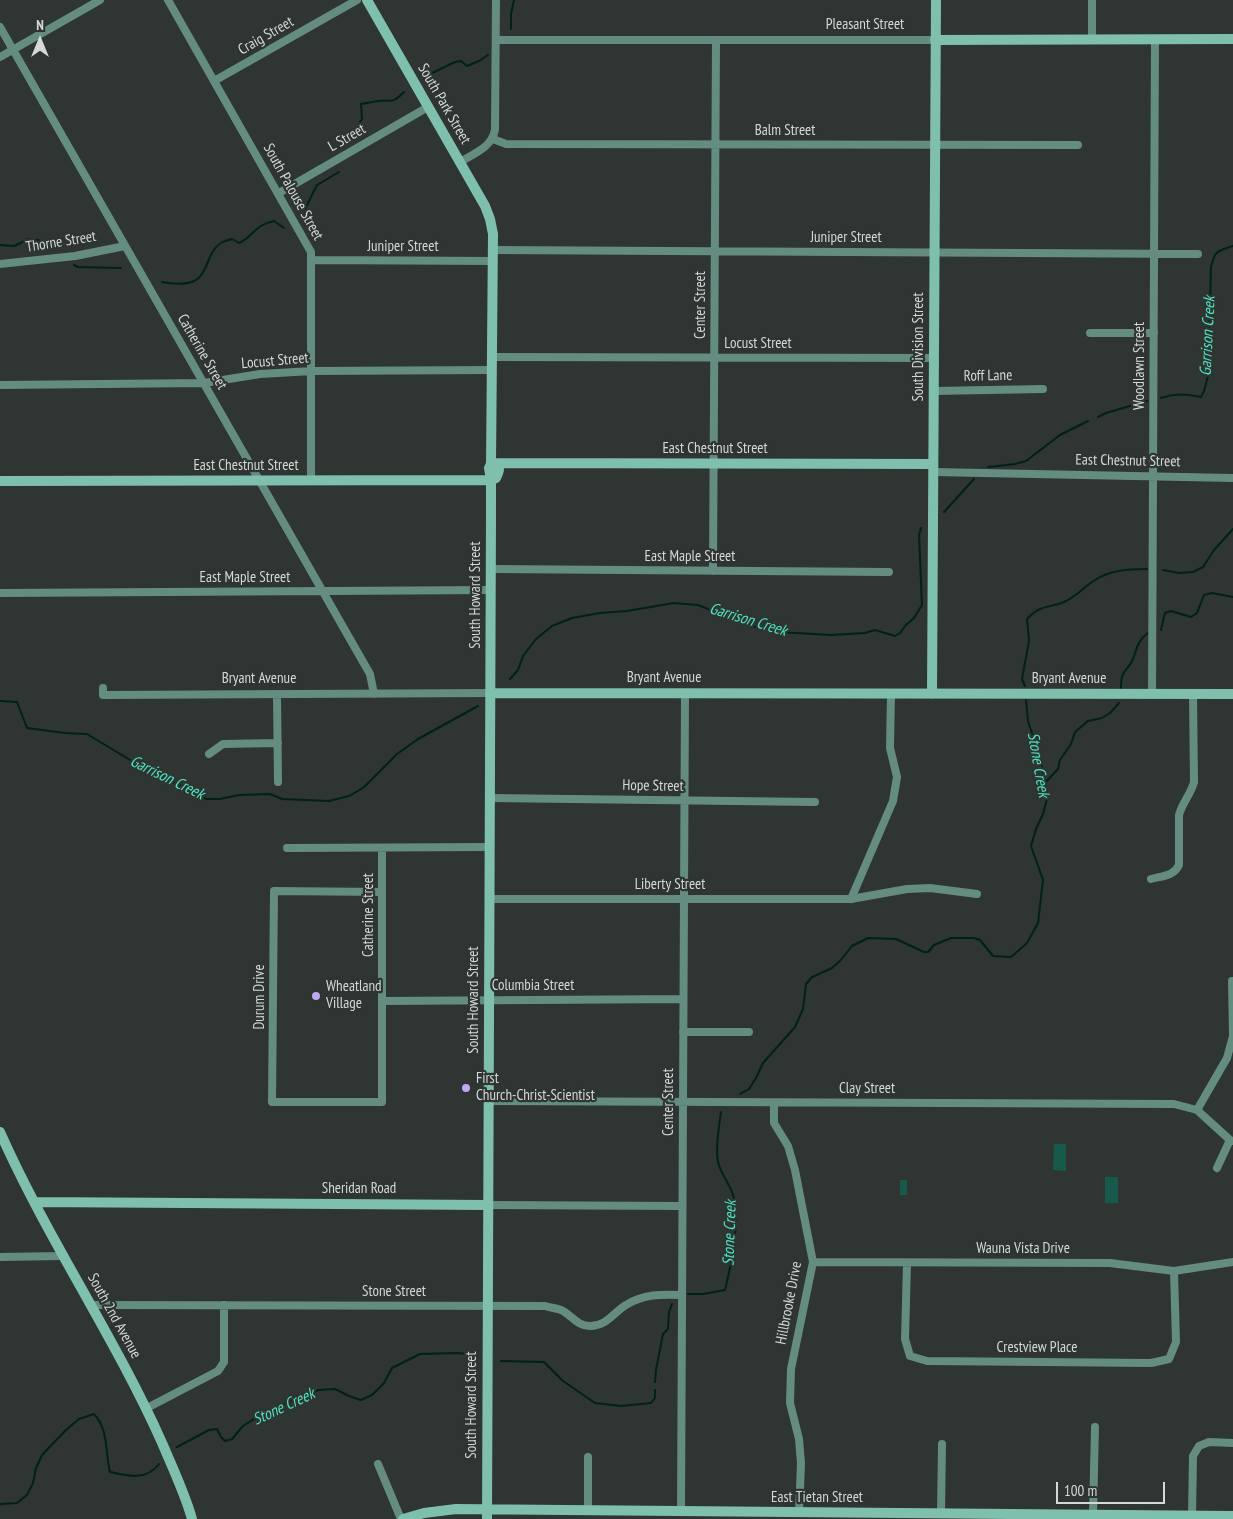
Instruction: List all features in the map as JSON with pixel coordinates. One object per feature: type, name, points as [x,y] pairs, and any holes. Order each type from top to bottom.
[{"type":"main road","name":"South Park Street","points":[[367,0],[485,206],[492,225],[493,250]]},
{"type":"main road","name":"South Division Street","points":[[932,694],[936,0]]},
{"type":"main road","name":"Pleasant Street","points":[[935,40],[1233,39]]},
{"type":"main road","points":[[491,480],[496,478],[500,470],[495,464],[492,450],[493,250]]},
{"type":"main road","name":"East Chestnut Street","points":[[495,464],[714,464],[933,468]]},
{"type":"main road","name":"East Chestnut Street","points":[[0,481],[491,480]]},
{"type":"main road","name":"South Howard Street","points":[[487,1515],[491,480]]},
{"type":"main road","name":"Bryant Avenue","points":[[490,693],[1233,694]]},
{"type":"main road","name":"South 2nd Avenue","points":[[1,1136],[147,1408],[192,1519]]},
{"type":"main road","name":"Sheridan Road","points":[[35,1202],[488,1205]]},
{"type":"main road","name":"East Tietan Street","points":[[402,1519],[424,1513],[456,1510],[487,1515],[588,1511],[799,1513],[813,1516],[924,1516],[941,1513],[1233,1516]]},
{"type":"street","points":[[0,57],[100,0]]},
{"type":"street","name":"South Palouse Street","points":[[168,0],[309,246],[312,260],[311,480]]},
{"type":"street","name":"Craig Street","points":[[214,81],[356,0]]},
{"type":"street","points":[[460,162],[485,148],[493,139],[496,130],[496,0]]},
{"type":"street","points":[[1092,0],[1092,39]]},
{"type":"street","name":"Catherine Street","points":[[0,27],[370,674],[374,694]]},
{"type":"street","name":"Woodlawn Street","points":[[1152,694],[1155,39]]},
{"type":"street","name":"Pleasant Street","points":[[496,40],[935,40]]},
{"type":"street","name":"Center Street","points":[[713,570],[716,40]]},
{"type":"street","name":"L Street","points":[[279,193],[428,107]]},
{"type":"street","name":"Balm Street","points":[[493,139],[506,144],[1078,145]]},
{"type":"street","name":"Thorne Street","points":[[0,264],[75,256],[125,246]]},
{"type":"street","name":"Juniper Street","points":[[493,250],[1198,254]]},
{"type":"street","name":"Juniper Street","points":[[312,260],[493,261]]},
{"type":"street","points":[[1090,333],[1154,333]]},
{"type":"street","name":"Locust Street","points":[[492,357],[934,358]]},
{"type":"street","name":"Locust Street","points":[[0,385],[204,383],[260,374],[312,371],[492,370]]},
{"type":"street","name":"Roff Lane","points":[[934,391],[1043,389]]},
{"type":"street","name":"East Chestnut Street","points":[[933,468],[1233,478]]},
{"type":"street","name":"East Maple Street","points":[[491,569],[889,572]]},
{"type":"street","name":"East Maple Street","points":[[0,593],[491,590]]},
{"type":"street","name":"Bryant Avenue","points":[[103,688],[103,695],[490,693]]},
{"type":"street","name":"Center Street","points":[[681,1512],[685,693]]},
{"type":"street","points":[[277,694],[278,782]]},
{"type":"street","points":[[850,899],[893,800],[897,778],[890,748],[891,694]]},
{"type":"street","points":[[1151,879],[1172,874],[1179,866],[1179,815],[1194,782],[1193,694]]},
{"type":"street","points":[[210,754],[223,744],[278,744]]},
{"type":"street","name":"Hope Street","points":[[490,798],[816,802]]},
{"type":"street","points":[[287,848],[490,848]]},
{"type":"street","name":"Catherine Street","points":[[382,848],[382,1102]]},
{"type":"street","name":"Liberty Street","points":[[490,899],[850,899],[907,889],[930,888],[977,894]]},
{"type":"street","name":"Durum Drive","points":[[382,892],[274,891],[272,1102],[382,1102]]},
{"type":"street","points":[[1197,1110],[1227,1058],[1233,1036],[1232,981]]},
{"type":"street","name":"Columbia Street","points":[[382,1001],[683,999]]},
{"type":"street","points":[[683,1032],[749,1032]]},
{"type":"street","name":"Clay Street","points":[[489,1101],[1174,1104],[1197,1110],[1231,1141]]},
{"type":"street","name":"Hillbrooke Drive","points":[[774,1103],[774,1124],[788,1146],[795,1170],[813,1262],[791,1369],[790,1403],[801,1463],[799,1513]]},
{"type":"street","points":[[1217,1168],[1231,1141]]},
{"type":"street","name":"Sheridan Road","points":[[488,1205],[682,1206]]},
{"type":"street","points":[[0,1257],[64,1256]]},
{"type":"street","name":"Wauna Vista Drive","points":[[813,1262],[1110,1263],[1174,1271],[1233,1262]]},
{"type":"street","name":"Crestview Place","points":[[907,1263],[905,1339],[910,1356],[927,1361],[1151,1363],[1169,1359],[1176,1342],[1174,1271]]},
{"type":"street","name":"Stone Street","points":[[92,1305],[545,1306],[563,1311],[577,1322],[591,1326],[610,1319],[624,1305],[637,1299],[658,1294],[682,1295]]},
{"type":"street","points":[[147,1408],[218,1371],[224,1362],[224,1305]]},
{"type":"street","points":[[1093,1515],[1095,1427]]},
{"type":"street","points":[[1192,1515],[1194,1456],[1199,1446],[1210,1442],[1233,1443]]},
{"type":"street","points":[[941,1513],[942,1444]]},
{"type":"street","points":[[588,1457],[588,1511]]},
{"type":"street","points":[[378,1464],[402,1519]]},
{"type":"green space","points":[[1054,1144],[1066,1144],[1066,1171],[1053,1170]]},
{"type":"green space","points":[[1105,1177],[1118,1177],[1118,1203],[1105,1203]]},
{"type":"green space","points":[[900,1180],[907,1180],[907,1195],[900,1195]]},
{"type":"waterway","points":[[511,29],[511,14],[514,0]]},
{"type":"waterway","points":[[428,75],[455,62],[461,61],[467,66],[488,55]]},
{"type":"waterway","points":[[359,124],[362,119],[361,104],[391,101],[404,92]]},
{"type":"waterway","points":[[305,209],[317,185],[339,172]]},
{"type":"waterway","points":[[162,282],[178,284],[194,281],[199,278],[213,251],[222,242],[232,239],[239,243],[248,238],[262,225],[274,221],[284,228]]},
{"type":"waterway","points":[[0,245],[14,246],[29,239],[58,246]]},
{"type":"waterway","name":"Garrison Creek","points":[[1161,398],[1181,394],[1201,397],[1204,391],[1208,376],[1211,267],[1214,257],[1218,252],[1233,246]]},
{"type":"waterway","points":[[74,265],[78,267],[121,268]]},
{"type":"waterway","name":"Garrison Creek","points":[[1098,417],[1147,401]]},
{"type":"waterway","name":"Garrison Creek","points":[[988,467],[1026,461],[1060,435],[1088,421]]},
{"type":"waterway","name":"Garrison Creek","points":[[944,512],[974,479]]},
{"type":"waterway","name":"Garrison Creek","points":[[510,679],[518,670],[523,656],[536,639],[552,626],[572,618],[674,603],[698,605],[748,625],[778,632],[831,635],[865,633],[875,630],[895,636],[914,618],[922,605],[919,535],[921,528]]},
{"type":"waterway","name":"Stone Creek","points":[[1163,570],[1179,573],[1193,572],[1203,567],[1214,550],[1233,529]]},
{"type":"waterway","name":"Stone Creek","points":[[1025,686],[1022,679],[1029,641],[1027,619],[1031,614],[1068,600],[1105,575],[1125,570],[1147,569]]},
{"type":"waterway","points":[[1161,630],[1165,613],[1171,611],[1191,617],[1197,613],[1204,595],[1212,593],[1233,597]]},
{"type":"waterway","points":[[1121,688],[1123,674],[1131,663],[1140,641],[1148,633]]},
{"type":"waterway","name":"Stone Creek","points":[[740,1094],[749,1089],[763,1063],[795,1027],[803,1009],[806,984],[812,977],[832,968],[852,946],[868,938],[896,939],[924,952],[928,952],[934,945],[951,938],[974,938],[980,940],[993,956],[1011,957],[1027,943],[1038,923],[1043,880],[1031,846],[1047,799],[1041,761],[1028,721],[1026,700]]},
{"type":"waterway","name":"Garrison Creek","points":[[0,701],[17,702],[27,728],[87,734],[140,766],[181,786],[194,795],[207,799],[270,794],[282,799],[329,801],[349,796],[363,788],[397,754],[418,739],[478,706]]},
{"type":"waterway","points":[[1045,783],[1058,769],[1060,760],[1071,744],[1075,732],[1088,721],[1102,718],[1110,713],[1119,703]]},
{"type":"waterway","name":"Stone Creek","points":[[688,1294],[703,1294],[725,1290],[732,1256],[736,1221],[734,1198],[719,1167],[717,1156],[721,1112]]},
{"type":"waterway","name":"Stone Creek","points":[[655,1382],[663,1334],[668,1329],[669,1312],[672,1304]]},
{"type":"waterway","name":"Stone Creek","points":[[177,1447],[209,1430],[217,1429],[225,1441],[232,1439],[243,1426],[254,1419],[299,1397],[309,1396],[318,1390],[335,1389],[361,1400],[372,1395],[384,1383],[392,1368],[420,1354],[457,1353],[476,1355]]},
{"type":"waterway","name":"Stone Creek","points":[[501,1361],[544,1362],[563,1381],[595,1403],[621,1406],[651,1403],[655,1398],[655,1390]]},
{"type":"waterway","name":"Stone Creek","points":[[0,1504],[17,1503],[27,1495],[42,1455],[79,1419],[94,1414],[99,1420],[104,1434],[110,1472],[130,1476],[143,1475],[159,1464]]},
{"type":"place","name":"Wheatland Village","points":[[316,996]]},
{"type":"place","name":"First Church-Christ-Scientist","points":[[466,1088]]}]
